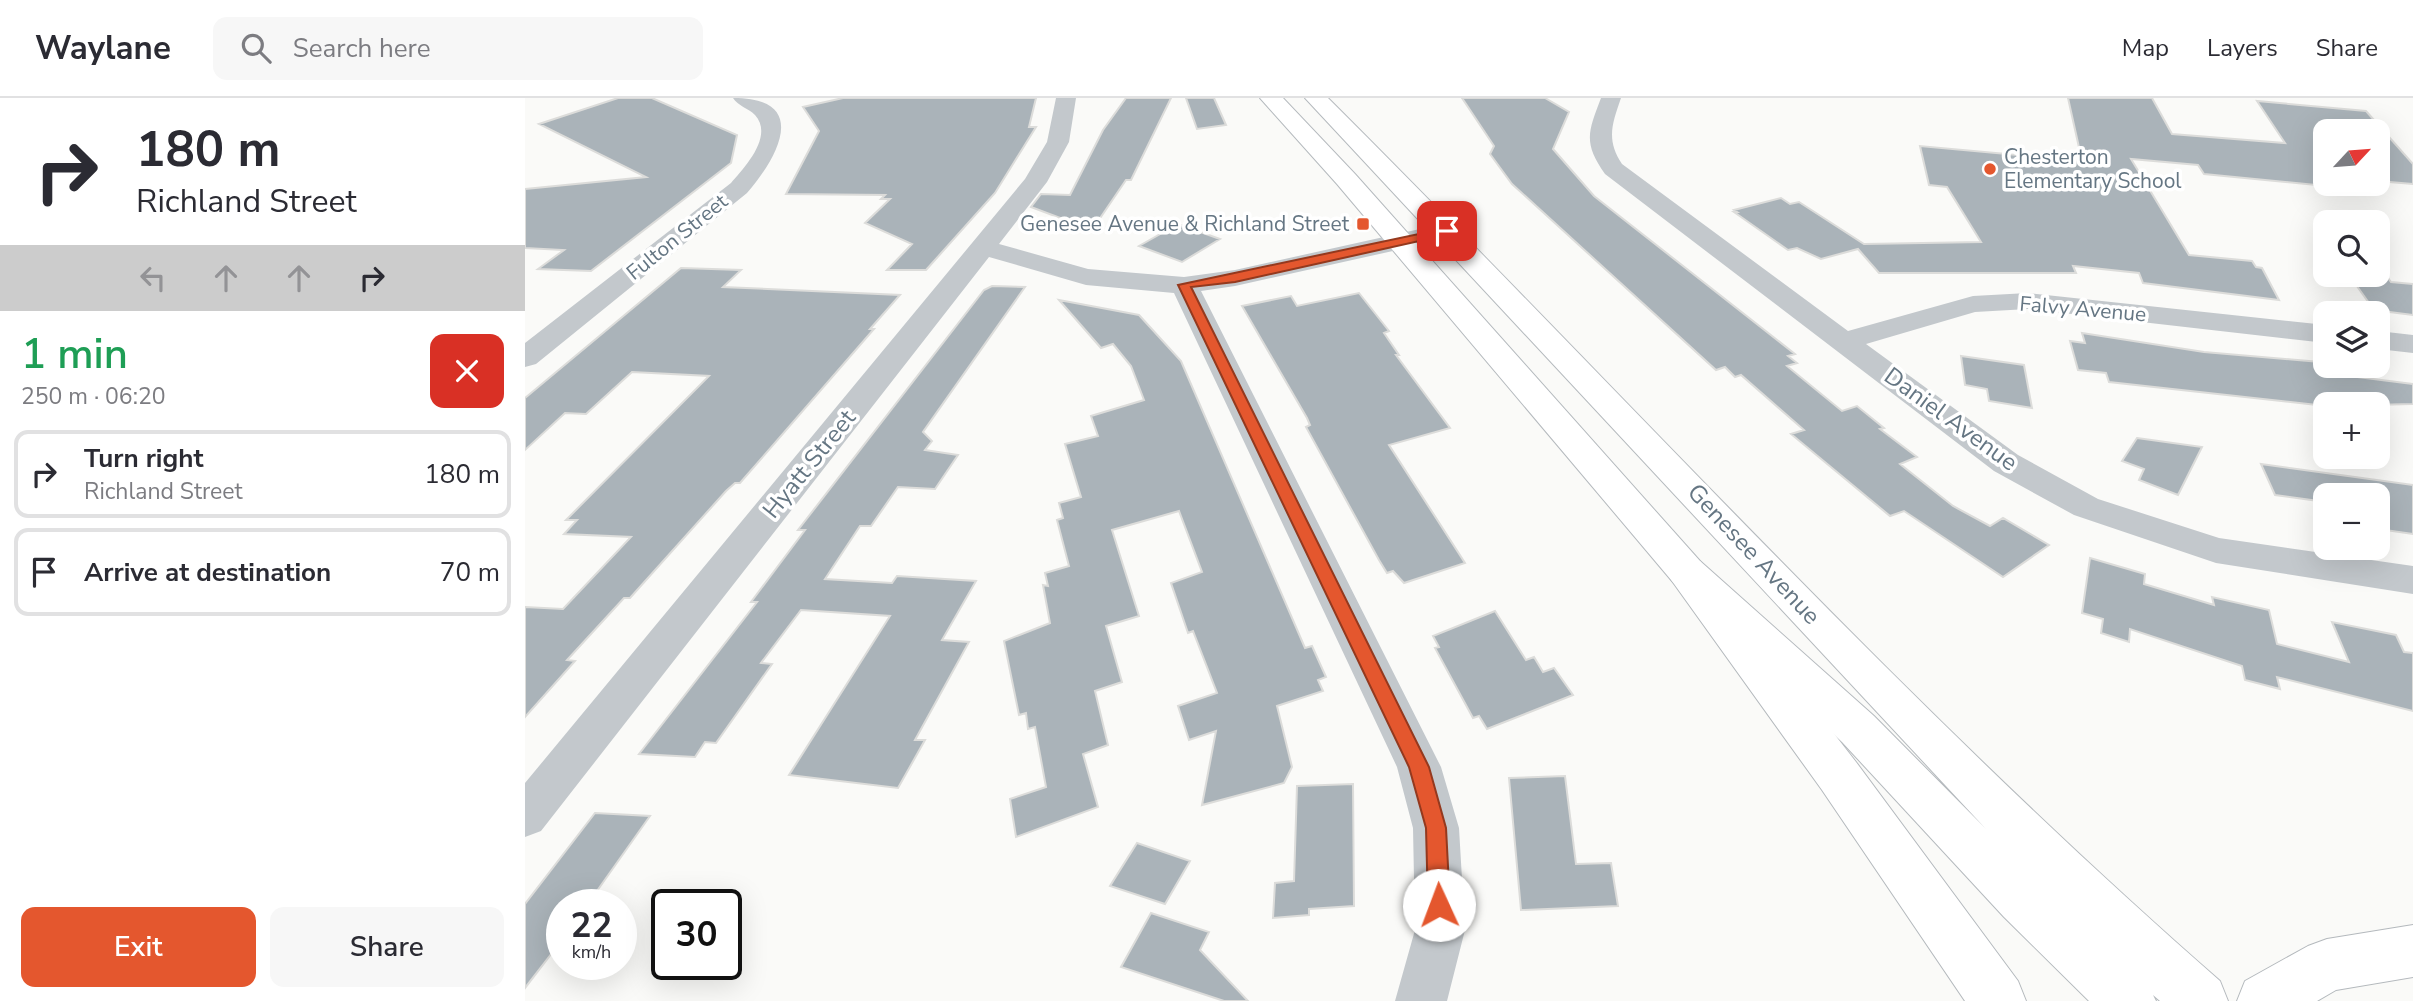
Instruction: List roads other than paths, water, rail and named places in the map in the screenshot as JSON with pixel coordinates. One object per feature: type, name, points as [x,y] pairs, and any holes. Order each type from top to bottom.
[{"type":"main road","points":[[1271,98],[1686,571],[1839,776],[1998,1001]]},
{"type":"main road","name":"Genesee Avenue","points":[[1316,98],[1447,231],[1890,698],[2105,916],[2200,1001]]},
{"type":"main road","points":[[1686,571],[1858,729],[2022,900],[2128,1001]]},
{"type":"main road","points":[[2265,1001],[2327,965],[2413,951]]},
{"type":"street","name":"Fulton Street","points":[[525,358],[739,188],[765,160],[772,136],[769,119],[753,102],[743,98]]},
{"type":"street","name":"Hyatt Street","points":[[525,817],[1035,182],[1058,142],[1066,98]]},
{"type":"street","name":"Daniel Avenue","points":[[1611,98],[1598,137],[1598,147],[1613,169],[2006,463],[2086,507],[2216,550],[2413,580]]},
{"type":"street","points":[[983,247],[1086,277],[1145,284],[1184,285],[1235,278],[1447,231]]},
{"type":"street","points":[[1184,285],[1419,767],[1436,828],[1440,930],[1421,1001]]},
{"type":"street","name":"Falvy Avenue","points":[[1845,341],[1973,304],[2028,301],[2313,333]]},
{"type":"street","points":[[2390,341],[2413,344]]},
{"type":"place","name":"Chesterton Elementary School","points":[[1990,169]]},
{"type":"place","name":"Genesee Avenue & Richland Street","points":[[1363,224]]}]
